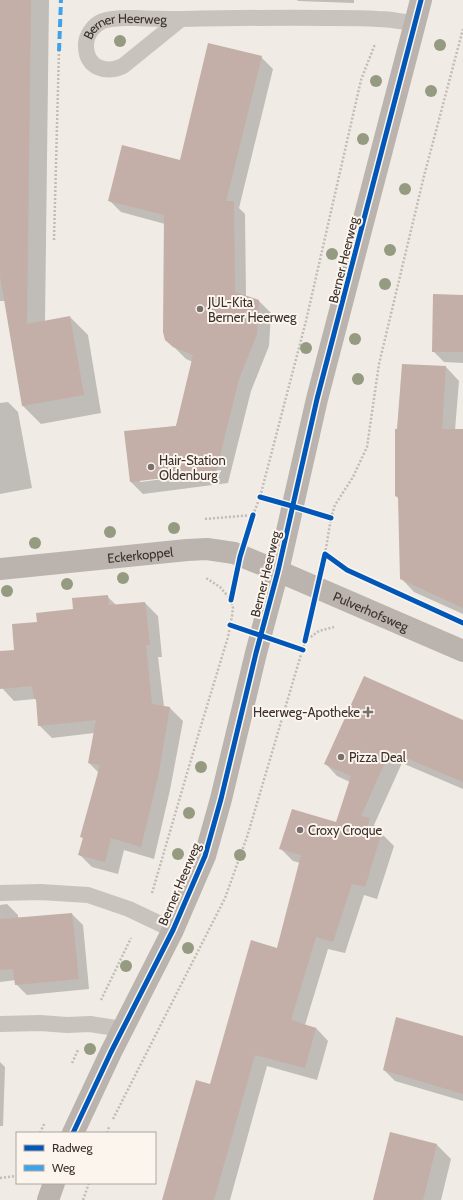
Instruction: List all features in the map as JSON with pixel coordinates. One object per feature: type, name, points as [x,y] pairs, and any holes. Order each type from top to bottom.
[{"type":"street","name":"Berner Heerweg","points":[[73,1132],[122,1029],[173,930],[205,856],[221,799],[256,653],[278,571],[317,399],[421,0]]},
{"type":"street","name":"Eckerkoppel","points":[[0,569],[207,549],[234,553],[278,571]]},
{"type":"street","name":"Pulverhofsweg","points":[[278,571],[463,651]]},
{"type":"street","points":[[48,1200],[54,1184]]},
{"type":"lane","name":"Berner Heerweg","points":[[181,19],[123,66],[116,69],[101,69],[89,59],[86,52],[85,44],[87,36],[91,30],[103,21],[116,18],[379,18],[414,23]]},
{"type":"lane","points":[[0,893],[40,892],[88,895],[129,909],[173,930]]},
{"type":"lane","points":[[0,1024],[90,1024],[122,1029]]},
{"type":"path","points":[[253,516],[260,497],[306,321],[361,80],[375,44],[379,18]]},
{"type":"path","points":[[325,554],[331,518],[335,505],[354,477],[367,447],[379,364],[424,176],[463,29]]},
{"type":"path","points":[[54,240],[59,50]]},
{"type":"path","points":[[70,1067],[152,895],[230,626],[233,608],[231,600],[220,587],[203,577]]},
{"type":"path","points":[[113,1120],[225,898],[247,837],[305,641],[319,631],[335,627]]},
{"type":"path","points":[[40,1132],[47,1117]]},
{"type":"path","points":[[107,1132],[110,1126]]},
{"type":"path","points":[[0,1178],[16,1176]]},
{"type":"path","points":[[83,1200],[89,1184]]},
{"type":"building","points":[[0,0],[31,0],[27,324],[70,316],[84,395],[22,406],[0,276]]},
{"type":"building","points":[[208,43],[262,56],[226,201],[234,201],[235,292],[259,300],[257,334],[239,379],[216,472],[130,482],[124,431],[176,426],[193,355],[173,347],[165,340],[163,332],[164,215],[108,201],[122,145],[180,160]]},
{"type":"building","points":[[433,294],[463,295],[463,352],[432,352]]},
{"type":"building","points":[[402,364],[446,366],[442,429],[463,429],[463,608],[400,579],[398,497],[395,496],[395,429],[397,429]]},
{"type":"building","points":[[108,595],[109,605],[145,602],[150,645],[146,645],[152,704],[170,707],[158,777],[141,847],[111,838],[105,862],[78,855],[83,838],[80,837],[100,765],[88,763],[96,720],[38,726],[36,699],[34,699],[32,686],[0,689],[0,651],[14,650],[12,624],[37,622],[36,613],[73,609],[72,598]]},
{"type":"building","points":[[364,676],[463,720],[463,782],[390,751],[361,816],[370,818],[367,828],[382,832],[365,887],[352,884],[333,942],[316,937],[291,1020],[316,1028],[305,1068],[255,1055],[214,1200],[162,1200],[196,1080],[210,1084],[251,940],[277,948],[301,855],[279,849],[292,809],[336,822],[351,776],[324,764]]},
{"type":"building","points":[[72,913],[79,979],[15,985],[13,969],[0,970],[0,919]]},
{"type":"building","points":[[396,1017],[463,1036],[463,1094],[383,1070]]},
{"type":"building","points":[[390,1132],[437,1144],[423,1200],[373,1200]]},
{"type":"marked path","points":[[59,51],[61,0]]},
{"type":"cycle path","points":[[73,1132],[111,1052],[173,930],[205,856],[221,799],[256,653],[278,571],[317,399],[421,0]]},
{"type":"cycle path","points":[[260,497],[331,518]]},
{"type":"cycle path","points":[[231,600],[240,557],[253,515]]},
{"type":"cycle path","points":[[305,641],[325,554],[347,570],[463,623]]},
{"type":"cycle path","points":[[230,625],[303,650]]},
{"type":"place","name":"JUL-Kita Berner Heerweg","points":[[200,309]]},
{"type":"place","name":"Hair-Station Oldenburg","points":[[151,467]]},
{"type":"place","name":"Heerweg-Apotheke","points":[[368,712]]},
{"type":"place","name":"Pizza Deal","points":[[341,757]]},
{"type":"place","name":"Croxy Croque","points":[[300,830]]}]
